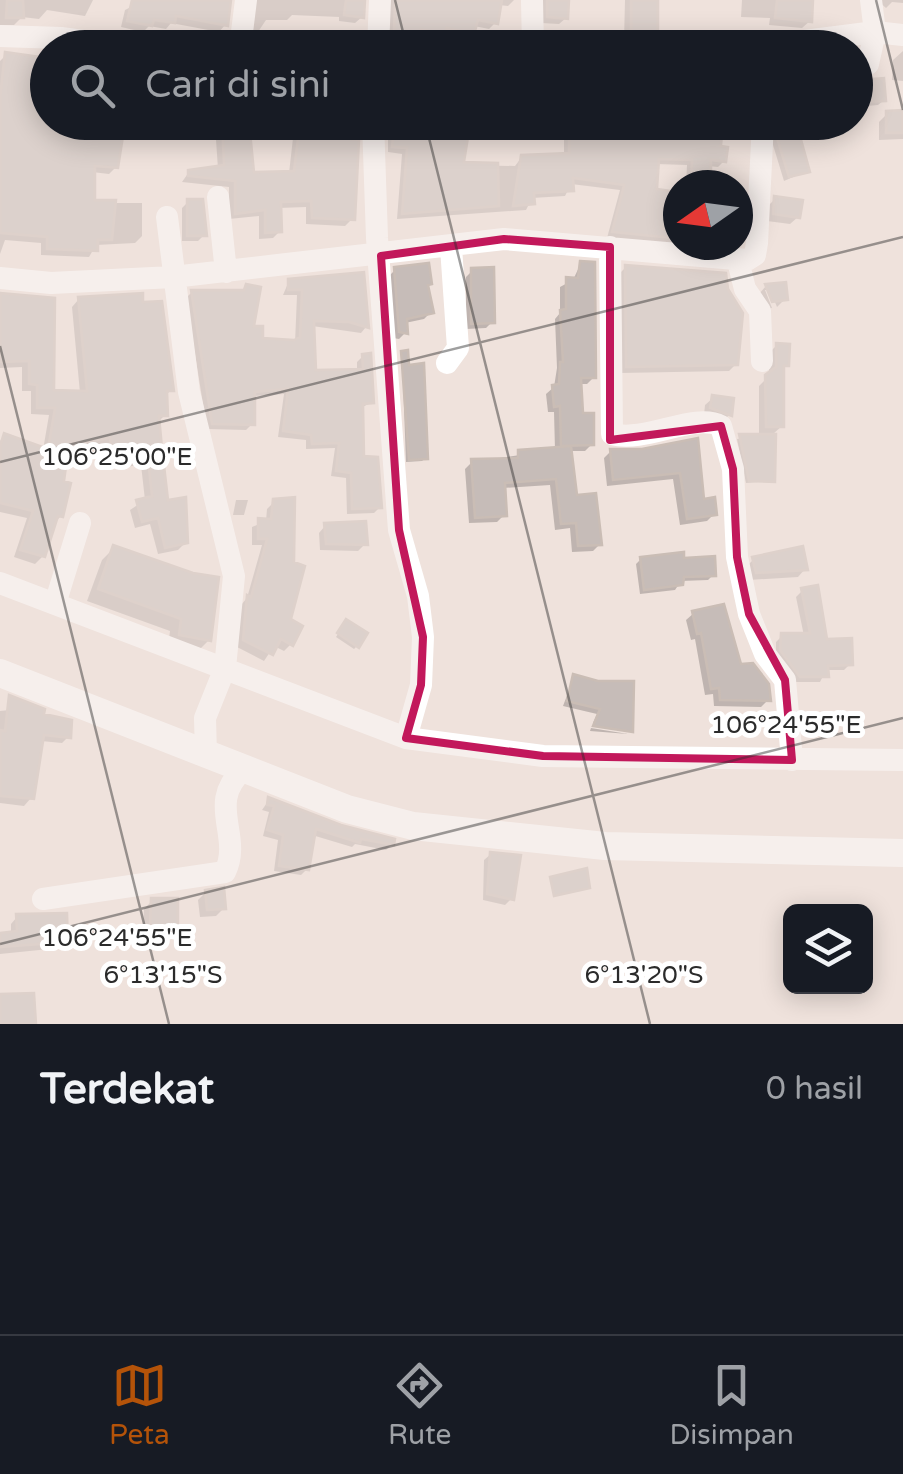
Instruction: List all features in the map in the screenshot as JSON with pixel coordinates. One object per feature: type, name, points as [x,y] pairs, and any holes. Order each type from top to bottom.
[{"type":"street","points":[[242,30],[246,0]]},
{"type":"street","points":[[379,30],[380,0]]},
{"type":"street","points":[[532,0],[533,30]]},
{"type":"street","points":[[871,0],[873,41]]},
{"type":"street","points":[[875,32],[903,34]]},
{"type":"street","points":[[0,36],[30,37]]},
{"type":"street","points":[[375,140],[399,530],[418,596],[422,637],[421,685],[406,738]]},
{"type":"street","points":[[0,278],[51,282],[173,278],[504,239],[738,261],[754,255],[762,140]]},
{"type":"street","points":[[218,197],[226,272]]},
{"type":"street","points":[[167,216],[189,392],[234,576],[222,673],[205,718],[206,755]]},
{"type":"street","points":[[447,363],[458,348],[451,247]]},
{"type":"street","points":[[610,248],[612,434],[626,438],[702,422],[721,426],[734,469],[737,557],[760,640],[785,680],[792,760]]},
{"type":"street","points":[[738,261],[745,289],[760,311],[762,360]]},
{"type":"street","points":[[55,604],[80,523]]},
{"type":"street","points":[[0,583],[222,673],[406,738],[542,756],[903,760]]},
{"type":"street","points":[[0,672],[348,809],[413,826],[605,846],[903,853]]},
{"type":"street","points":[[43,899],[225,872],[229,855],[225,796],[228,784],[244,769]]},
{"type":"highlighted area","points":[[504,239],[610,247],[610,440],[721,426],[733,469],[737,557],[749,614],[785,680],[792,760],[543,756],[406,738],[421,685],[423,637],[399,530],[381,256]]},
{"type":"building","points":[[7,0],[23,0],[24,18],[6,18]]},
{"type":"building","points":[[132,0],[231,0],[228,26],[176,16],[175,23],[154,20],[152,26],[127,21]]},
{"type":"building","points":[[346,0],[365,0],[364,18],[344,15]]},
{"type":"building","points":[[395,0],[502,0],[498,24],[478,20],[475,30],[394,30]]},
{"type":"building","points":[[547,0],[569,0],[568,19],[547,17]]},
{"type":"building","points":[[631,0],[658,0],[658,30],[631,30]]},
{"type":"building","points":[[777,0],[813,0],[812,22],[775,18]]},
{"type":"building","points":[[5,52],[30,55],[30,140],[122,140],[118,168],[95,166],[95,200],[116,200],[112,240],[98,240],[98,251],[47,249],[47,237],[0,233],[0,97]]},
{"type":"building","points":[[884,78],[886,101],[873,102],[873,79]]},
{"type":"building","points":[[903,110],[903,133],[886,133],[886,111]]},
{"type":"building","points":[[223,140],[251,140],[254,172],[294,171],[298,140],[359,140],[355,220],[312,218],[311,201],[281,202],[282,232],[265,233],[265,210],[235,214],[235,181],[188,176],[188,170],[224,165]]},
{"type":"building","points":[[393,140],[468,140],[464,162],[498,163],[499,206],[402,214],[407,148],[392,147]]},
{"type":"building","points":[[569,140],[722,140],[721,146],[728,147],[726,162],[711,160],[711,170],[692,170],[692,160],[659,159],[657,189],[663,190],[663,237],[612,232],[624,185],[573,178],[574,191],[534,193],[535,204],[513,206],[521,155],[569,153]]},
{"type":"building","points":[[778,140],[801,140],[810,172],[789,177]]},
{"type":"building","points":[[774,196],[803,200],[800,218],[773,214]]},
{"type":"building","points":[[187,199],[203,199],[207,236],[187,236]]},
{"type":"building","points":[[580,261],[595,262],[596,378],[581,378],[583,413],[594,413],[594,445],[561,446],[560,406],[554,407],[552,385],[559,384],[563,362],[560,310],[566,309],[566,277],[578,278]]},
{"type":"building","points":[[429,263],[432,284],[428,285],[434,313],[407,319],[408,334],[399,332],[394,267]]},
{"type":"building","points":[[625,265],[726,273],[728,289],[743,313],[738,365],[626,367]]},
{"type":"building","points":[[494,267],[495,323],[471,324],[471,268]]},
{"type":"building","points":[[364,272],[369,328],[349,322],[314,321],[316,370],[363,369],[362,354],[371,353],[374,403],[363,404],[364,456],[378,457],[382,508],[352,509],[351,473],[336,471],[339,443],[312,444],[311,435],[283,431],[288,389],[255,392],[255,425],[212,424],[191,290],[244,290],[246,284],[261,287],[254,326],[263,326],[263,338],[294,340],[300,337],[302,290],[288,290],[288,279]]},
{"type":"building","points":[[786,282],[788,300],[772,302],[765,284]]},
{"type":"building","points":[[0,293],[55,298],[54,390],[87,391],[78,297],[143,293],[143,302],[162,301],[174,391],[167,391],[168,416],[159,416],[162,448],[168,500],[186,497],[188,543],[165,548],[158,518],[142,522],[136,500],[152,496],[148,459],[113,462],[110,438],[69,444],[64,481],[71,483],[63,517],[58,516],[45,557],[20,550],[33,511],[0,503],[0,446],[4,433],[48,449],[55,408],[37,408],[37,385],[29,384],[29,361],[0,362]]},
{"type":"building","points":[[776,343],[790,344],[789,366],[784,366],[784,427],[766,427],[765,375],[776,367]]},
{"type":"building","points":[[408,350],[409,365],[424,363],[428,459],[409,460],[401,351]]},
{"type":"building","points":[[712,395],[734,398],[732,416],[710,408]]},
{"type":"building","points":[[739,434],[776,434],[775,482],[749,481]]},
{"type":"building","points":[[698,438],[704,499],[715,497],[717,515],[687,519],[680,473],[613,480],[610,449],[642,449]]},
{"type":"building","points":[[571,446],[577,495],[596,493],[602,545],[578,546],[576,523],[561,524],[556,479],[505,483],[507,516],[475,518],[471,459],[518,458],[518,450]]},
{"type":"building","points":[[295,497],[294,562],[305,566],[291,619],[303,626],[293,646],[281,639],[273,655],[243,640],[247,595],[251,597],[267,539],[258,539],[258,518],[271,519],[273,499]]},
{"type":"building","points":[[366,521],[368,545],[326,544],[324,523]]},
{"type":"building","points":[[113,545],[193,573],[219,577],[211,641],[179,635],[181,619],[98,589]]},
{"type":"building","points":[[803,546],[808,570],[756,573],[752,557]]},
{"type":"building","points":[[684,552],[684,558],[715,556],[716,576],[684,577],[683,585],[644,590],[640,557]]},
{"type":"building","points":[[818,585],[827,639],[852,638],[853,665],[828,666],[829,677],[800,677],[780,650],[781,633],[810,633],[801,588]]},
{"type":"building","points":[[724,604],[741,664],[753,663],[769,684],[771,701],[720,700],[719,688],[711,689],[701,633],[697,634],[692,611]]},
{"type":"building","points":[[346,619],[368,633],[359,648],[337,633]]},
{"type":"building","points":[[573,674],[598,681],[634,681],[633,732],[593,726],[600,709],[567,701]]},
{"type":"building","points":[[9,695],[45,709],[44,714],[72,720],[71,738],[44,735],[34,799],[0,796],[0,730],[5,731]]},
{"type":"building","points":[[268,797],[341,825],[395,839],[394,845],[361,839],[360,843],[316,829],[309,870],[279,866],[283,835],[267,830],[274,806],[267,805]]},
{"type":"building","points":[[490,852],[521,855],[514,900],[487,894]]},
{"type":"building","points":[[587,868],[590,888],[554,896],[550,877]]},
{"type":"building","points":[[224,887],[226,909],[207,910],[205,890]]},
{"type":"building","points":[[151,898],[178,898],[178,927],[150,927]]},
{"type":"building","points":[[67,913],[68,942],[0,947],[0,933],[17,931],[16,914]]},
{"type":"building","points":[[34,993],[36,1024],[0,1024],[0,994]]}]
